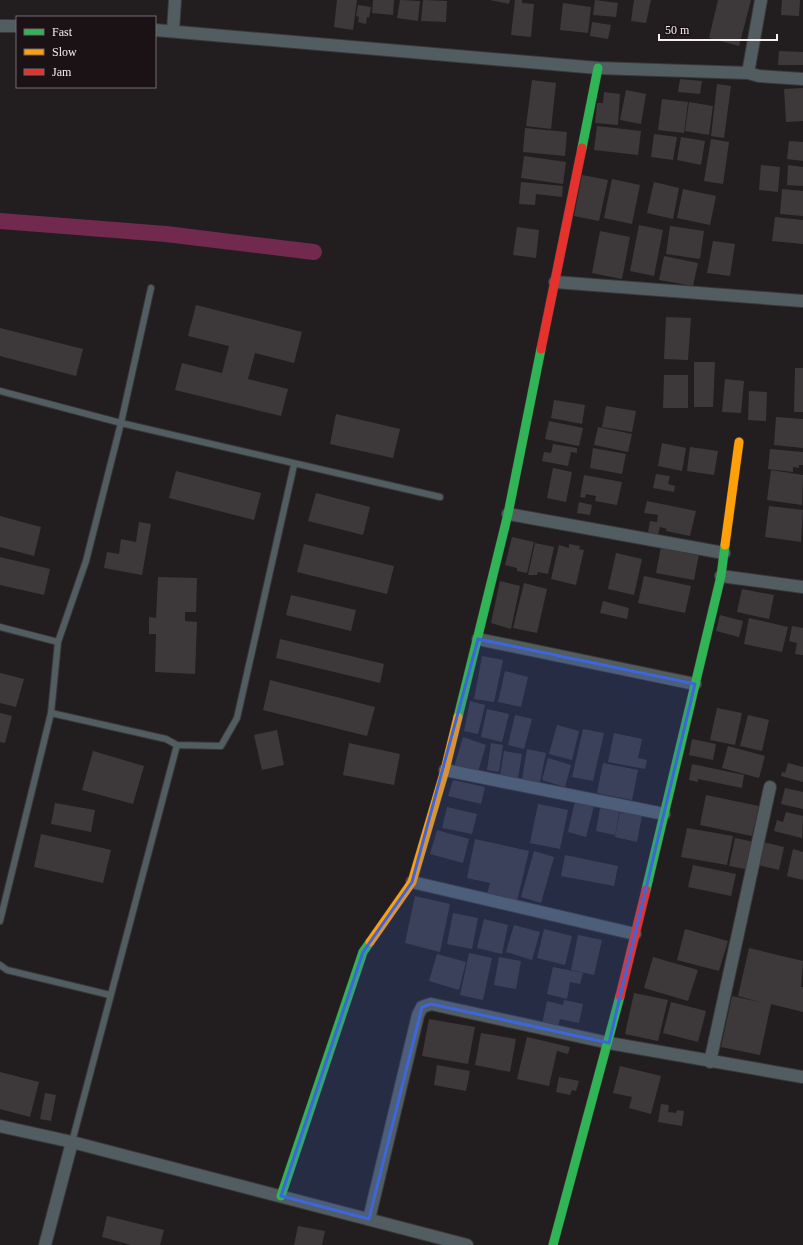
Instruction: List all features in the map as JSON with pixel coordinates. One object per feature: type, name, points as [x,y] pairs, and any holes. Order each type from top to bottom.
[{"type":"street","points":[[173,31],[175,0]]},
{"type":"street","points":[[748,73],[761,0]]},
{"type":"street","points":[[0,26],[16,26]]},
{"type":"street","points":[[156,30],[598,68],[748,73],[758,76],[803,79]]},
{"type":"street","points":[[281,1196],[363,952],[412,882],[445,770],[508,514],[598,68]]},
{"type":"street","points":[[555,282],[803,301]]},
{"type":"street","points":[[553,1245],[609,1043],[721,576],[739,442]]},
{"type":"street","points":[[508,514],[724,553]]},
{"type":"street","points":[[721,576],[803,587]]},
{"type":"street","points":[[478,639],[695,684]]},
{"type":"street","points":[[445,770],[664,814]]},
{"type":"street","points":[[710,1062],[770,787]]},
{"type":"street","points":[[412,882],[636,934]]},
{"type":"street","points":[[369,1219],[417,1023],[422,1007],[431,1004],[609,1043],[710,1062],[803,1077]]},
{"type":"street","points":[[0,1126],[72,1142],[467,1245]]},
{"type":"street","points":[[45,1245],[72,1142]]},
{"type":"lane","points":[[0,921],[51,713],[58,642],[86,561],[120,424],[151,288]]},
{"type":"lane","points":[[0,391],[120,424],[294,465],[440,497]]},
{"type":"lane","points":[[51,713],[166,739],[177,745],[221,746],[237,718],[294,465]]},
{"type":"lane","points":[[0,627],[58,642]]},
{"type":"lane","points":[[72,1142],[177,745]]},
{"type":"lane","points":[[0,966],[7,970],[110,995]]},
{"type":"highlighted area","points":[[478,639],[695,684],[609,1043],[431,1004],[422,1007],[369,1219],[281,1196],[363,952],[412,882]]},
{"type":"building","points":[[337,0],[357,0],[353,30],[334,27]]},
{"type":"building","points":[[373,0],[394,0],[393,15],[372,13]]},
{"type":"building","points":[[400,0],[420,1],[418,21],[397,18]]},
{"type":"building","points":[[423,0],[447,1],[446,22],[421,21]]},
{"type":"building","points":[[490,0],[510,0],[509,4]]},
{"type":"building","points":[[515,0],[522,0],[522,3],[534,4],[531,37],[511,35]]},
{"type":"building","points":[[595,0],[618,3],[616,17],[593,15]]},
{"type":"building","points":[[634,0],[651,0],[646,23],[631,21]]},
{"type":"building","points":[[718,0],[751,0],[739,46],[709,38]]},
{"type":"building","points":[[782,0],[800,0],[799,16],[781,15]]},
{"type":"building","points":[[563,3],[591,7],[588,33],[560,30]]},
{"type":"building","points":[[358,5],[371,7],[366,24],[358,22],[359,17],[356,16]]},
{"type":"building","points":[[592,22],[611,25],[608,39],[590,36]]},
{"type":"building","points":[[779,51],[803,52],[803,65],[778,65]]},
{"type":"building","points":[[680,79],[702,81],[700,94],[678,92]]},
{"type":"building","points":[[532,80],[556,83],[551,129],[526,126]]},
{"type":"building","points":[[717,84],[731,86],[724,138],[711,136]]},
{"type":"building","points":[[803,88],[803,121],[786,122],[784,89]]},
{"type":"building","points":[[626,90],[646,94],[641,124],[620,120]]},
{"type":"building","points":[[604,92],[620,94],[618,125],[595,123],[597,103],[603,103]]},
{"type":"building","points":[[662,99],[688,102],[684,133],[658,130]]},
{"type":"building","points":[[689,102],[713,106],[709,135],[685,131]]},
{"type":"building","points":[[597,126],[641,131],[638,155],[594,150]]},
{"type":"building","points":[[525,128],[567,132],[565,156],[523,152]]},
{"type":"building","points":[[654,134],[677,137],[673,160],[651,157]]},
{"type":"building","points":[[681,137],[705,141],[701,165],[677,160]]},
{"type":"building","points":[[711,139],[729,142],[723,184],[704,181]]},
{"type":"building","points":[[789,141],[803,142],[803,161],[787,159]]},
{"type":"building","points":[[524,156],[566,162],[563,184],[521,178]]},
{"type":"building","points":[[761,165],[780,167],[778,192],[759,190]]},
{"type":"building","points":[[788,165],[803,167],[803,186],[787,185]]},
{"type":"building","points":[[582,175],[608,180],[599,221],[574,216]]},
{"type":"building","points":[[612,179],[640,185],[632,224],[604,218]]},
{"type":"building","points":[[521,182],[563,186],[562,197],[536,194],[535,205],[519,204]]},
{"type":"building","points":[[654,182],[679,188],[673,219],[647,213]]},
{"type":"building","points":[[683,189],[716,196],[710,225],[677,218]]},
{"type":"building","points":[[782,189],[803,191],[803,216],[780,214]]},
{"type":"building","points":[[775,217],[803,220],[803,244],[772,241]]},
{"type":"building","points":[[639,225],[663,230],[654,276],[630,271]]},
{"type":"building","points":[[670,226],[704,231],[700,259],[666,254]]},
{"type":"building","points":[[517,227],[539,230],[536,258],[513,255]]},
{"type":"building","points":[[600,231],[630,237],[622,279],[592,273]]},
{"type":"building","points":[[713,241],[735,244],[730,276],[707,273]]},
{"type":"building","points":[[664,256],[698,263],[693,286],[659,280]]},
{"type":"building","points":[[196,305],[302,332],[294,363],[255,353],[248,379],[288,389],[281,416],[175,390],[182,363],[222,373],[229,346],[188,336]]},
{"type":"building","points":[[666,317],[691,318],[688,360],[664,359]]},
{"type":"building","points":[[0,328],[83,349],[76,376],[0,356]]},
{"type":"building","points":[[694,362],[715,362],[713,407],[694,407]]},
{"type":"building","points":[[795,368],[803,368],[803,412],[794,412]]},
{"type":"building","points":[[664,375],[688,375],[688,408],[663,408]]},
{"type":"building","points":[[725,379],[744,381],[741,413],[722,412]]},
{"type":"building","points":[[749,391],[767,392],[766,421],[748,420]]},
{"type":"building","points":[[554,400],[585,405],[582,424],[551,418]]},
{"type":"building","points":[[606,406],[636,411],[632,432],[602,427]]},
{"type":"building","points":[[336,414],[400,429],[393,458],[330,444]]},
{"type":"building","points":[[776,417],[803,419],[803,448],[774,445]]},
{"type":"building","points":[[549,421],[583,428],[579,446],[545,439]]},
{"type":"building","points":[[598,427],[632,434],[628,452],[594,445]]},
{"type":"building","points":[[662,443],[686,448],[682,471],[658,466]]},
{"type":"building","points":[[553,444],[577,448],[577,453],[571,452],[568,466],[542,461],[544,452],[551,453]]},
{"type":"building","points":[[690,447],[718,451],[714,475],[687,471]]},
{"type":"building","points":[[593,448],[626,454],[622,474],[590,468]]},
{"type":"building","points":[[770,449],[803,452],[803,465],[799,465],[799,468],[793,467],[793,472],[768,469]]},
{"type":"building","points":[[553,468],[572,472],[566,502],[547,498]]},
{"type":"building","points":[[771,470],[803,475],[802,505],[767,500]]},
{"type":"building","points":[[176,471],[261,493],[254,520],[169,498]]},
{"type":"building","points":[[656,474],[670,476],[668,484],[675,486],[674,492],[653,488]]},
{"type":"building","points":[[584,475],[622,482],[617,505],[595,501],[596,496],[586,494],[585,498],[580,497]]},
{"type":"building","points":[[316,493],[370,507],[363,535],[308,521]]},
{"type":"building","points":[[647,501],[696,511],[690,536],[666,531],[667,529],[660,527],[658,535],[648,533],[650,521],[657,522],[658,515],[644,513]]},
{"type":"building","points":[[579,502],[592,505],[590,515],[577,513]]},
{"type":"building","points":[[769,506],[803,510],[801,542],[765,537]]},
{"type":"building","points":[[0,516],[41,527],[34,556],[0,547]]},
{"type":"building","points":[[139,522],[151,524],[142,575],[104,568],[107,552],[119,554],[121,539],[136,542]]},
{"type":"building","points":[[512,537],[534,542],[527,573],[517,571],[517,568],[505,565]]},
{"type":"building","points":[[535,543],[554,547],[548,574],[538,572],[537,575],[528,575]]},
{"type":"building","points":[[304,544],[394,566],[387,594],[297,572]]},
{"type":"building","points":[[569,544],[580,546],[579,549],[584,550],[576,585],[551,579],[559,545],[569,548]]},
{"type":"building","points":[[661,547],[699,554],[694,580],[656,573]]},
{"type":"building","points":[[616,553],[642,559],[634,595],[608,589]]},
{"type":"building","points":[[0,557],[50,569],[44,595],[0,585]]},
{"type":"building","points":[[644,576],[691,586],[685,613],[638,603]]},
{"type":"building","points":[[158,577],[197,578],[196,612],[185,612],[185,621],[197,622],[195,674],[155,672],[156,634],[149,634],[149,617],[156,618]]},
{"type":"building","points":[[500,581],[520,586],[511,629],[491,623]]},
{"type":"building","points":[[524,583],[547,589],[537,633],[513,628]]},
{"type":"building","points":[[742,589],[774,595],[769,619],[737,612]]},
{"type":"building","points":[[291,595],[356,610],[351,631],[286,615]]},
{"type":"building","points":[[603,601],[629,608],[627,619],[600,613]]},
{"type":"building","points":[[720,615],[743,621],[739,637],[716,631]]},
{"type":"building","points":[[749,618],[788,627],[782,652],[744,644]]},
{"type":"building","points":[[792,626],[803,628],[803,655],[795,654],[797,643],[789,641]]},
{"type":"building","points":[[280,639],[384,664],[380,683],[276,658]]},
{"type":"building","points":[[482,656],[503,660],[494,702],[474,699]]},
{"type":"building","points":[[505,671],[528,677],[521,707],[498,702]]},
{"type":"building","points":[[0,673],[24,679],[16,707],[0,703]]},
{"type":"building","points":[[270,680],[375,707],[367,736],[263,710]]},
{"type":"building","points":[[470,701],[485,705],[478,734],[464,731]]},
{"type":"building","points":[[717,708],[742,713],[735,745],[710,740]]},
{"type":"building","points":[[487,709],[509,714],[502,742],[481,737]]},
{"type":"building","points":[[0,713],[12,716],[5,743],[0,742]]},
{"type":"building","points":[[515,715],[532,719],[524,749],[508,745]]},
{"type":"building","points":[[748,715],[769,720],[762,751],[740,746]]},
{"type":"building","points":[[557,725],[579,731],[572,760],[549,754]]},
{"type":"building","points":[[583,729],[604,733],[593,781],[572,777]]},
{"type":"building","points":[[277,730],[284,765],[262,770],[254,735]]},
{"type":"building","points":[[614,733],[642,739],[638,758],[647,760],[645,769],[608,762]]},
{"type":"building","points":[[463,737],[486,745],[477,775],[454,767]]},
{"type":"building","points":[[692,739],[716,744],[713,760],[689,755]]},
{"type":"building","points":[[349,743],[400,754],[394,785],[343,775]]},
{"type":"building","points":[[491,743],[503,745],[499,772],[487,770]]},
{"type":"building","points":[[728,746],[765,756],[759,778],[722,768]]},
{"type":"building","points":[[527,749],[546,753],[540,782],[522,779]]},
{"type":"building","points":[[93,751],[144,766],[133,804],[82,790]]},
{"type":"building","points":[[504,751],[522,754],[518,778],[500,775]]},
{"type":"building","points":[[548,758],[571,765],[565,787],[542,780]]},
{"type":"building","points":[[603,763],[638,770],[632,800],[597,793]]},
{"type":"building","points":[[788,763],[803,767],[803,782],[781,776],[782,772],[785,773]]},
{"type":"building","points":[[692,764],[744,775],[742,788],[698,779],[698,782],[689,780]]},
{"type":"building","points":[[453,780],[485,787],[481,804],[448,796]]},
{"type":"building","points":[[785,788],[803,792],[803,809],[781,804]]},
{"type":"building","points":[[706,795],[759,806],[752,836],[700,825]]},
{"type":"building","points":[[575,801],[594,806],[586,837],[568,832]]},
{"type":"building","points":[[55,803],[95,810],[91,832],[51,824]]},
{"type":"building","points":[[538,804],[568,810],[560,849],[530,843]]},
{"type":"building","points":[[447,807],[477,814],[472,834],[442,828]]},
{"type":"building","points":[[610,807],[620,809],[615,835],[596,831],[600,808],[609,810]]},
{"type":"building","points":[[620,812],[642,816],[637,842],[615,837]]},
{"type":"building","points":[[786,812],[803,816],[802,838],[774,831],[777,820],[783,822]]},
{"type":"building","points":[[687,828],[733,836],[727,865],[681,857]]},
{"type":"building","points":[[437,830],[469,839],[463,863],[430,854]]},
{"type":"building","points":[[41,834],[111,850],[103,883],[34,867]]},
{"type":"building","points":[[735,838],[755,842],[750,870],[729,866]]},
{"type":"building","points":[[475,839],[529,851],[515,909],[485,902],[490,883],[467,878]]},
{"type":"building","points":[[763,842],[784,847],[779,870],[758,865]]},
{"type":"building","points":[[793,849],[803,852],[803,880],[787,876]]},
{"type":"building","points":[[534,851],[554,857],[541,903],[521,897]]},
{"type":"building","points":[[565,855],[618,866],[614,886],[561,876]]},
{"type":"building","points":[[693,865],[736,874],[731,896],[688,887]]},
{"type":"building","points":[[415,896],[450,904],[440,952],[405,943]]},
{"type":"building","points":[[453,913],[478,918],[472,949],[447,944]]},
{"type":"building","points":[[484,919],[508,925],[502,954],[477,948]]},
{"type":"building","points":[[514,925],[540,932],[532,960],[506,952]]},
{"type":"building","points":[[544,929],[572,936],[565,965],[537,958]]},
{"type":"building","points":[[685,929],[728,941],[719,971],[677,960]]},
{"type":"building","points":[[578,935],[602,940],[594,975],[571,970]]},
{"type":"building","points":[[749,948],[803,961],[801,987],[803,987],[803,1012],[771,1004],[760,1055],[721,1047],[732,996],[759,1002],[738,996]]},
{"type":"building","points":[[469,953],[492,958],[483,1000],[460,995]]},
{"type":"building","points":[[437,954],[466,962],[459,990],[429,981]]},
{"type":"building","points":[[499,957],[521,961],[516,989],[494,985]]},
{"type":"building","points":[[653,957],[698,970],[688,1001],[644,988]]},
{"type":"building","points":[[553,967],[583,973],[580,984],[570,982],[567,999],[547,994]]},
{"type":"building","points":[[634,993],[668,1000],[658,1041],[625,1034]]},
{"type":"building","points":[[564,1000],[583,1004],[579,1023],[560,1019],[558,1028],[542,1024],[547,1001],[563,1005]]},
{"type":"building","points":[[671,1002],[706,1011],[698,1042],[663,1033]]},
{"type":"building","points":[[429,1019],[475,1027],[468,1064],[422,1056]]},
{"type":"building","points":[[481,1033],[516,1039],[510,1072],[475,1065]]},
{"type":"building","points":[[527,1037],[570,1047],[568,1054],[557,1051],[549,1086],[517,1079]]},
{"type":"building","points":[[437,1065],[470,1071],[466,1091],[434,1085]]},
{"type":"building","points":[[620,1066],[661,1076],[651,1114],[629,1108],[632,1097],[613,1093]]},
{"type":"building","points":[[0,1072],[39,1082],[30,1117],[0,1109]]},
{"type":"building","points":[[559,1077],[579,1081],[576,1091],[572,1090],[570,1095],[556,1092]]},
{"type":"building","points":[[45,1093],[56,1095],[51,1121],[40,1119]]},
{"type":"building","points":[[661,1104],[669,1105],[668,1112],[676,1113],[677,1110],[684,1111],[682,1126],[658,1122]]},
{"type":"building","points":[[107,1216],[164,1230],[160,1245],[131,1245],[102,1237]]},
{"type":"building","points":[[298,1226],[325,1231],[322,1245],[294,1245]]},
{"type":"waterway","points":[[0,221],[166,234],[314,252]]},
{"type":"traffic: fast","points":[[582,148],[598,68]]},
{"type":"traffic: fast","points":[[458,717],[508,514],[541,349]]},
{"type":"traffic: fast","points":[[646,890],[721,576],[725,545]]},
{"type":"traffic: fast","points":[[281,1196],[363,952],[370,942]]},
{"type":"traffic: fast","points":[[553,1245],[620,996]]},
{"type":"traffic: slow","points":[[725,545],[739,442]]},
{"type":"traffic: slow","points":[[370,942],[412,882],[445,770],[458,717]]},
{"type":"traffic: jam","points":[[541,349],[582,148]]},
{"type":"traffic: jam","points":[[620,996],[646,890]]}]
